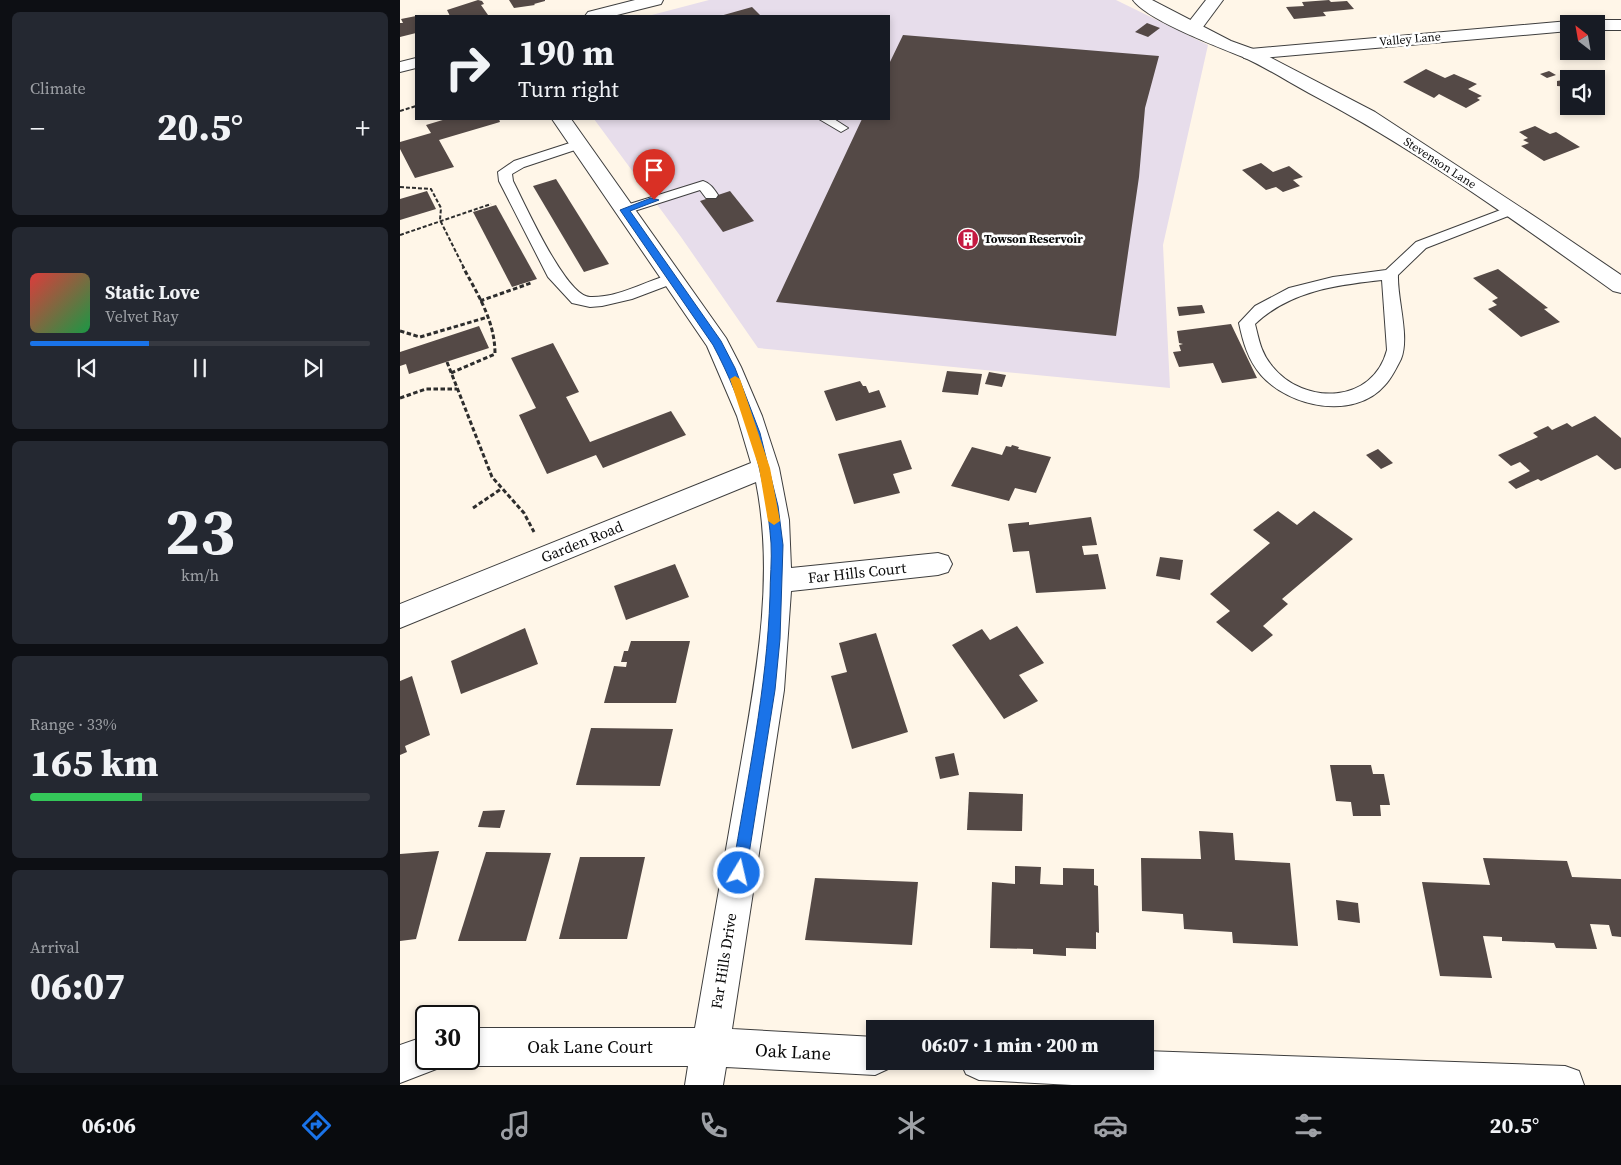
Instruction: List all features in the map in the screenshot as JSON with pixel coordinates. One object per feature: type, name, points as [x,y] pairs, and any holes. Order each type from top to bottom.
[{"type":"street","points":[[598,15],[655,0]]},
{"type":"street","name":"Stevenson Lane","points":[[1141,0],[1161,13],[1224,45],[1250,54],[1368,116],[1511,210],[1621,286]]},
{"type":"street","name":"Stevenson Lane","points":[[1145,0],[1234,42],[1250,54]]},
{"type":"street","points":[[1197,23],[1215,0]]},
{"type":"street","points":[[1605,25],[1621,25]]},
{"type":"street","name":"Valley Lane","points":[[1250,54],[1560,27]]},
{"type":"street","points":[[400,67],[415,63]]},
{"type":"street","name":"Far Hills Drive","points":[[563,120],[718,344],[747,411],[765,468],[777,545],[774,639],[769,690],[704,1085]]},
{"type":"street","name":"Garden Road","points":[[400,616],[765,468]]},
{"type":"street","name":"Far Hills Court","points":[[776,582],[938,564]]},
{"type":"street","name":"Oak Lane Court","points":[[480,1047],[710,1047]]},
{"type":"street","name":"Oak Lane","points":[[710,1047],[866,1056]]},
{"type":"street","points":[[400,1064],[415,1058]]},
{"type":"street","points":[[1146,1070],[1565,1085]]},
{"type":"lane","points":[[827,120],[841,128]]},
{"type":"lane","points":[[579,144],[520,164],[505,172],[506,181],[556,277],[566,290],[582,301],[603,301],[672,279]]},
{"type":"lane","points":[[625,210],[703,185],[710,195]]},
{"type":"lane","points":[[1390,274],[1389,292],[1395,330],[1395,355],[1387,374],[1374,387],[1342,400],[1316,400],[1299,395],[1280,385],[1264,369],[1248,333],[1247,323],[1258,310],[1290,294],[1336,281],[1390,274],[1421,245],[1511,210]]},
{"type":"path","points":[[400,111],[415,106]]},
{"type":"path","points":[[400,187],[431,189],[441,208],[440,220],[488,316],[495,336],[496,354],[451,373]]},
{"type":"path","points":[[400,235],[496,202]]},
{"type":"path","points":[[480,301],[534,283]]},
{"type":"path","points":[[400,332],[420,337],[436,334],[488,316]]},
{"type":"path","points":[[447,362],[492,477],[524,513],[534,533]]},
{"type":"path","points":[[400,398],[426,389],[457,389]]},
{"type":"path","points":[[473,508],[501,489]]},
{"type":"shaded area","name":"Towson Reservoir","points":[[709,0],[1116,0],[1208,45],[1163,245],[1170,388],[758,348],[681,237],[595,120],[890,120],[890,15],[652,15]]},
{"type":"building","points":[[478,0],[484,4],[481,5],[488,15],[450,15],[447,10]]},
{"type":"building","points":[[509,0],[545,1],[535,5],[514,8]]},
{"type":"building","points":[[1329,0],[1331,2],[1347,1],[1354,9],[1323,12],[1326,16],[1294,19],[1286,7],[1304,6],[1302,2]]},
{"type":"building","points":[[752,7],[760,15],[724,15]]},
{"type":"building","points":[[415,16],[415,33],[400,37],[400,23],[403,23],[401,19]]},
{"type":"building","points":[[1147,23],[1160,28],[1148,37],[1135,32]]},
{"type":"building","name":"Towson Reservoir","points":[[903,35],[1159,56],[1145,108],[1139,177],[1116,336],[776,302],[862,120],[890,120],[890,62]]},
{"type":"building","points":[[1426,69],[1445,78],[1454,74],[1477,84],[1468,89],[1482,96],[1477,98],[1480,100],[1466,108],[1439,94],[1434,98],[1403,82]]},
{"type":"building","points":[[1549,71],[1556,75],[1547,78],[1540,74]]},
{"type":"building","points":[[1560,80],[1560,86],[1557,86],[1557,81]]},
{"type":"building","points":[[443,120],[499,120],[500,122],[439,140],[454,167],[415,178],[400,149],[400,142],[431,133],[426,125]]},
{"type":"building","points":[[1535,126],[1550,134],[1556,132],[1580,147],[1544,161],[1521,146],[1529,143],[1523,140],[1528,138],[1519,132]]},
{"type":"building","points":[[1261,163],[1273,172],[1289,166],[1303,177],[1293,180],[1300,186],[1283,192],[1276,187],[1266,190],[1242,170]]},
{"type":"building","points":[[556,179],[609,264],[584,272],[533,186]]},
{"type":"building","points":[[427,191],[436,209],[400,220],[400,199]]},
{"type":"building","points":[[730,191],[754,221],[723,232],[700,201]]},
{"type":"building","points":[[496,205],[537,279],[512,287],[473,212]]},
{"type":"building","points":[[1498,269],[1548,308],[1544,309],[1560,322],[1521,337],[1488,309],[1497,305],[1492,301],[1498,298],[1473,278]]},
{"type":"building","points":[[1202,305],[1205,313],[1179,316],[1177,307]]},
{"type":"building","points":[[1231,324],[1257,378],[1222,383],[1213,363],[1179,367],[1173,352],[1181,351],[1179,345],[1183,344],[1179,343],[1177,331]]},
{"type":"building","points":[[479,326],[489,348],[409,374],[406,364],[400,366],[400,352]]},
{"type":"building","points":[[553,343],[579,392],[566,397],[590,442],[671,411],[686,435],[603,468],[596,455],[547,474],[519,415],[536,408],[511,358]]},
{"type":"building","points":[[947,371],[982,374],[978,395],[942,392]]},
{"type":"building","points":[[989,372],[1006,375],[1002,387],[985,384]]},
{"type":"building","points":[[860,381],[863,386],[866,386],[869,393],[879,390],[886,407],[836,421],[824,391]]},
{"type":"building","points":[[1595,416],[1621,438],[1621,468],[1615,470],[1597,455],[1541,481],[1538,479],[1516,489],[1508,482],[1530,471],[1520,462],[1511,466],[1498,455],[1538,437],[1533,433],[1548,426],[1552,430],[1567,423],[1572,427]]},
{"type":"building","points":[[901,440],[912,469],[893,474],[900,493],[854,504],[838,454]]},
{"type":"building","points":[[1012,445],[1019,447],[1018,449],[1051,457],[1036,493],[1015,488],[1009,501],[951,486],[972,447],[1002,455],[1006,446],[1011,447]]},
{"type":"building","points":[[1378,449],[1393,463],[1381,469],[1366,455]]},
{"type":"building","points":[[1278,511],[1297,525],[1314,511],[1353,539],[1282,599],[1288,604],[1263,626],[1273,635],[1252,652],[1216,622],[1230,611],[1210,594],[1270,543],[1253,530]]},
{"type":"building","points":[[1091,517],[1097,545],[1082,546],[1084,555],[1098,554],[1106,589],[1036,593],[1029,551],[1013,552],[1008,524],[1029,522],[1029,525]]},
{"type":"building","points":[[1160,557],[1183,560],[1180,580],[1156,576]]},
{"type":"building","points":[[675,564],[689,597],[626,620],[614,586]]},
{"type":"building","points":[[1017,626],[1044,663],[1019,675],[1038,701],[1004,719],[952,645],[982,629],[990,640]]},
{"type":"building","points":[[525,628],[538,664],[461,694],[451,661]]},
{"type":"building","points":[[876,633],[908,732],[852,749],[831,676],[847,672],[839,643]]},
{"type":"building","points":[[631,641],[690,641],[676,703],[604,703],[614,666],[626,667],[627,662],[621,662],[624,651],[628,651]]},
{"type":"building","points":[[412,676],[430,735],[405,746],[407,752],[400,755],[400,681]]},
{"type":"building","points":[[591,728],[673,729],[660,786],[576,785]]},
{"type":"building","points":[[954,753],[959,775],[940,779],[935,757]]},
{"type":"building","points":[[1330,765],[1371,765],[1373,774],[1384,774],[1390,805],[1380,805],[1381,816],[1353,816],[1351,802],[1336,801]]},
{"type":"building","points":[[969,792],[1023,794],[1022,831],[967,830]]},
{"type":"building","points":[[505,810],[500,828],[478,827],[483,811]]},
{"type":"building","points":[[1199,831],[1233,833],[1235,860],[1290,863],[1298,946],[1233,943],[1232,932],[1184,929],[1183,914],[1142,911],[1141,858],[1201,859]]},
{"type":"building","points":[[439,851],[416,939],[400,941],[400,854]]},
{"type":"building","points":[[486,852],[551,853],[526,941],[458,941]]},
{"type":"building","points":[[580,857],[645,857],[627,939],[559,939]]},
{"type":"building","points":[[1483,858],[1567,861],[1572,877],[1621,879],[1621,937],[1612,936],[1609,925],[1590,924],[1597,949],[1556,948],[1554,943],[1502,941],[1502,937],[1483,936],[1492,978],[1440,976],[1422,882],[1490,885]]},
{"type":"building","points":[[1015,866],[1041,867],[1040,884],[1063,885],[1063,868],[1094,869],[1094,885],[1098,886],[1099,933],[1096,932],[1096,949],[1066,948],[1066,956],[1033,954],[1033,949],[990,948],[992,882],[1015,884]]},
{"type":"building","points":[[815,878],[918,882],[912,945],[805,940]]},
{"type":"building","points":[[1336,900],[1358,903],[1360,923],[1338,920]]},
{"type":"slow traffic","points":[[735,379],[755,433],[765,468],[774,521]]},
{"type":"place","name":"Towson Reservoir","points":[[968,239]]},
{"type":"route","points":[[654,200],[625,210],[718,344],[730,368],[745,404],[765,468],[777,545],[774,639],[769,690],[739,873]]}]
